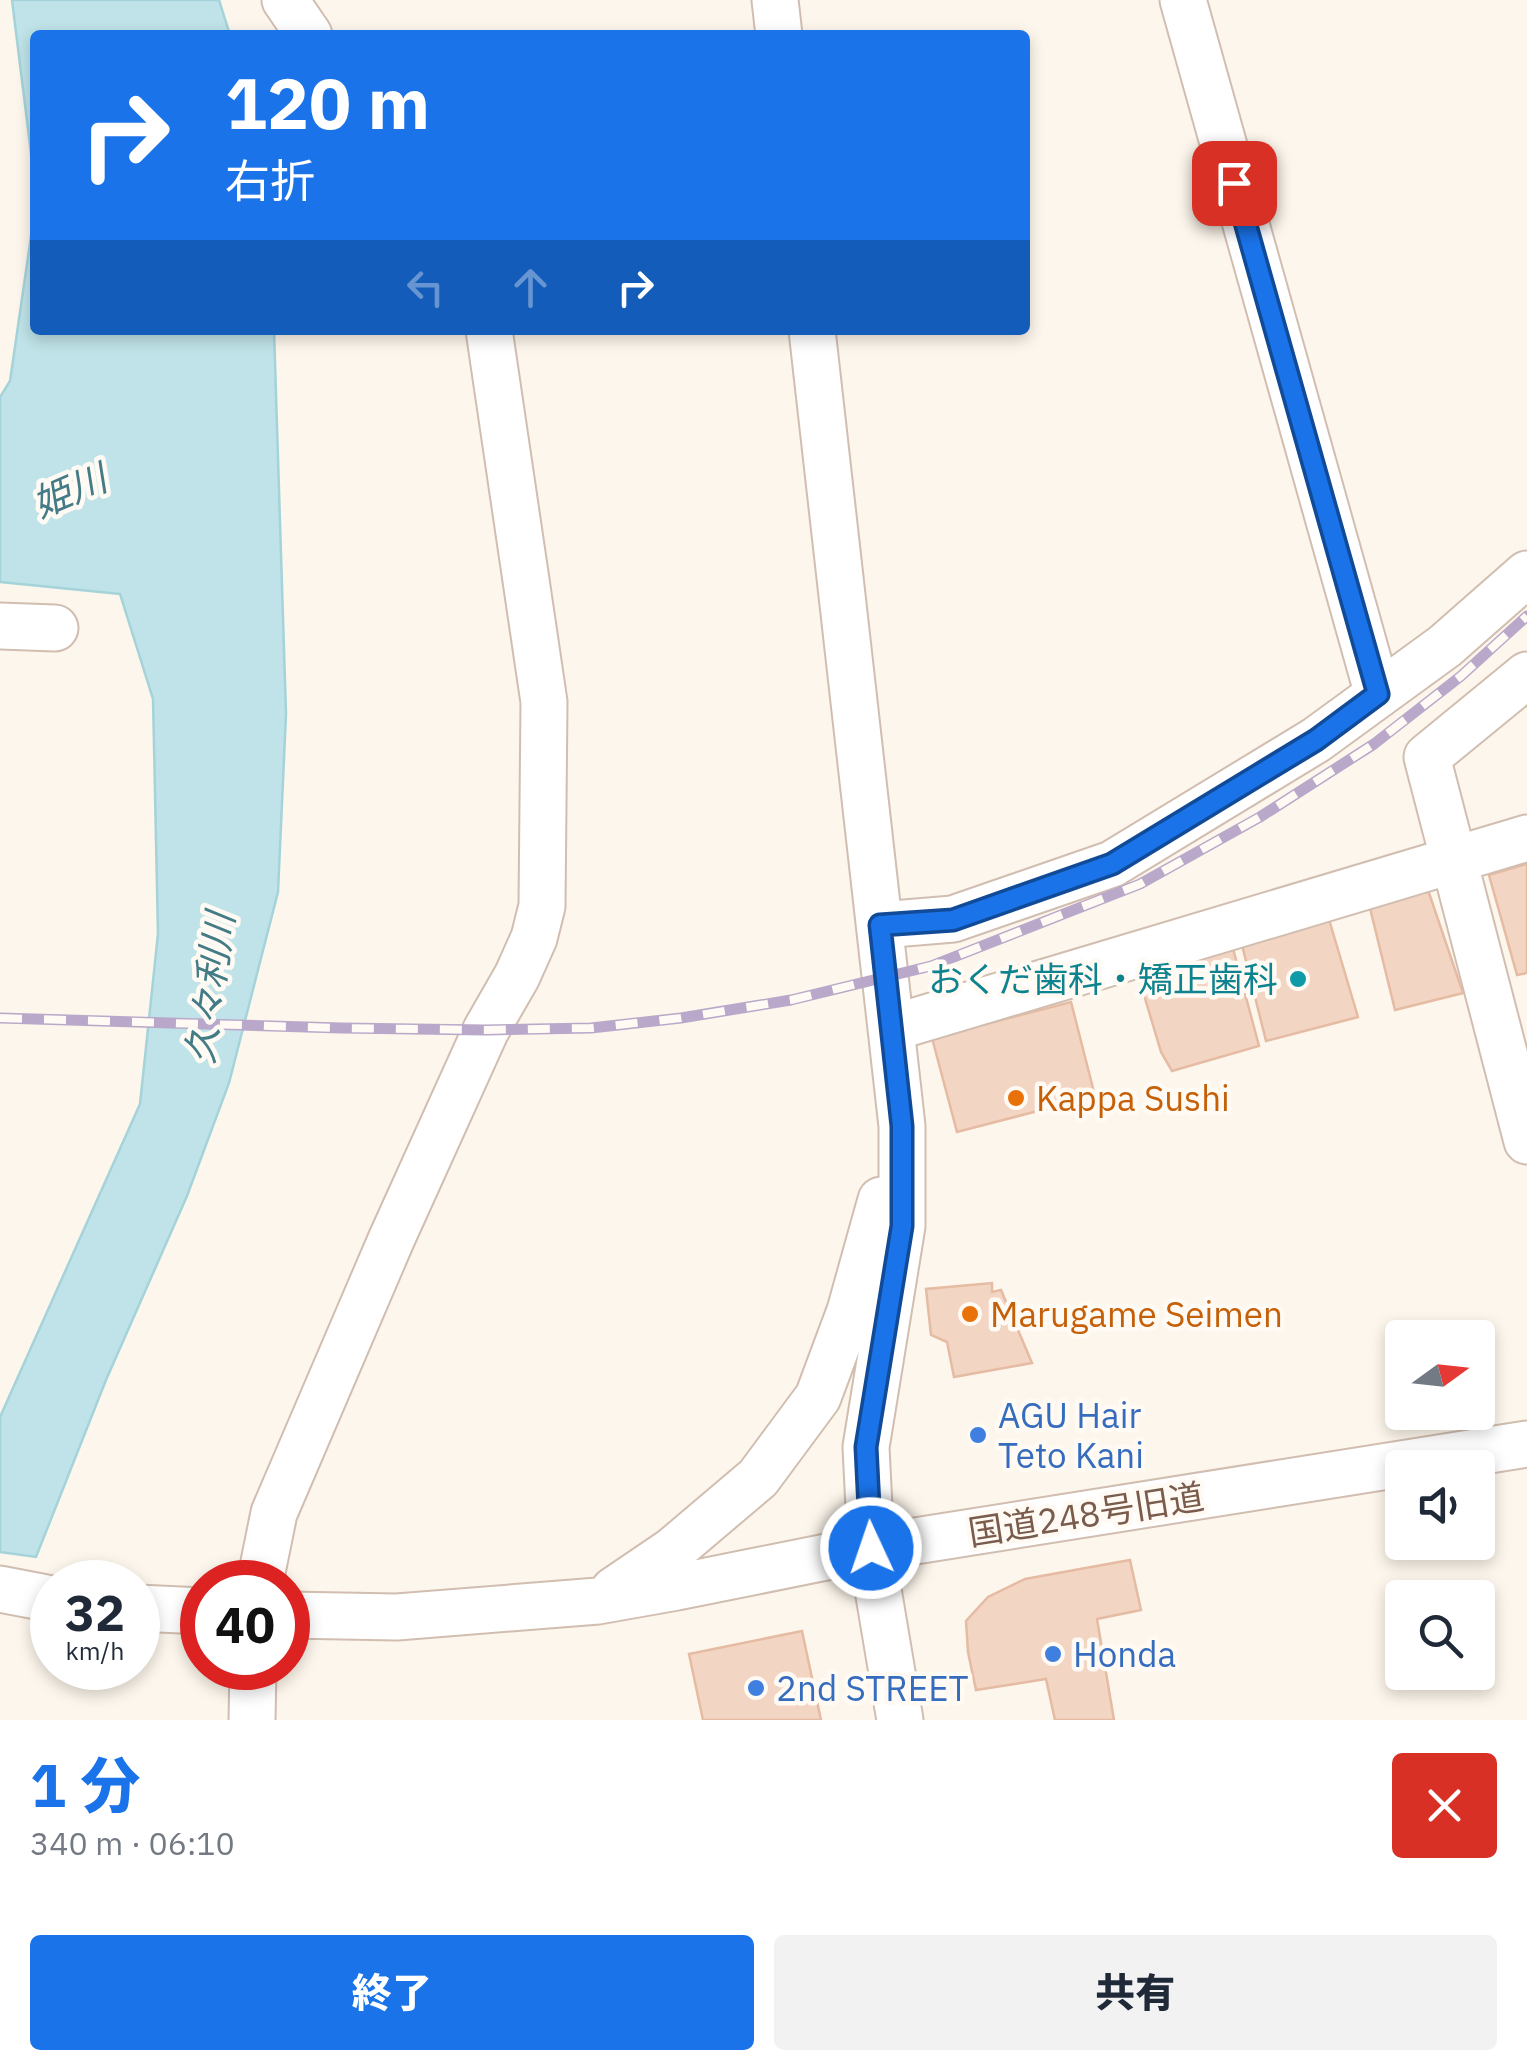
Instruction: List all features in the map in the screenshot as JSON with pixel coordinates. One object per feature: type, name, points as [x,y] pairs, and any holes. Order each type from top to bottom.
[{"type":"street","points":[[285,0],[306,30]]},
{"type":"street","points":[[774,0],[777,30]]},
{"type":"street","points":[[1182,0],[1378,694]]},
{"type":"street","points":[[264,1560],[274,1513],[390,1240],[479,1046],[523,963],[542,906],[544,702],[491,335]]},
{"type":"street","points":[[813,335],[902,1126],[902,1226],[866,1447],[871,1548],[900,1720]]},
{"type":"street","points":[[880,925],[953,920],[1112,864],[1316,740],[1444,646],[1527,574]]},
{"type":"street","points":[[0,626],[55,628]]},
{"type":"street","points":[[1527,674],[1427,757],[1527,1141]]},
{"type":"street","points":[[892,1028],[1527,838]]},
{"type":"street","points":[[598,1601],[674,1550],[758,1478],[818,1397],[850,1311],[902,1126]]},
{"type":"street","name":"国道248号旧道","points":[[310,1615],[397,1617],[598,1601],[871,1548],[1527,1444]]},
{"type":"street","points":[[0,1590],[30,1595]]},
{"type":"street","points":[[252,1720],[253,1690]]},
{"type":"water","points":[[12,0],[219,0],[228,30],[30,30],[30,145]]},
{"type":"water","points":[[30,243],[30,335],[274,335],[286,714],[278,892],[229,1083],[187,1196],[106,1380],[36,1557],[0,1552],[0,1417],[140,1104],[158,934],[153,699],[120,594],[0,582],[0,397],[10,381]]},
{"type":"building","points":[[1527,864],[1527,973],[1517,975],[1489,875]]},
{"type":"building","points":[[1427,887],[1463,993],[1395,1010],[1369,904]]},
{"type":"building","name":"おくだ歯科・矯正歯科","points":[[1328,916],[1358,1017],[1266,1041],[1241,941]]},
{"type":"building","points":[[1231,941],[1259,1046],[1172,1071],[1161,1052],[1136,968]]},
{"type":"building","points":[[1071,1002],[1095,1096],[957,1132],[932,1038]]},
{"type":"building","name":"Marugame Seimen","points":[[992,1283],[992,1292],[1001,1290],[1032,1363],[954,1377],[947,1342],[931,1335],[926,1289]]},
{"type":"building","points":[[1130,1560],[1141,1610],[1097,1619],[1114,1720],[1055,1720],[1046,1679],[976,1690],[966,1621],[988,1597],[1025,1579]]},
{"type":"building","points":[[802,1631],[821,1720],[703,1720],[689,1654]]},
{"type":"railway","points":[[0,1018],[341,1028],[591,1028],[791,1000],[931,966],[1140,884],[1260,817],[1374,744],[1461,676],[1527,616]]},
{"type":"place","name":"おくだ歯科・矯正歯科","points":[[1298,979]]},
{"type":"place","name":"Kappa Sushi","points":[[1016,1098]]},
{"type":"place","name":"Marugame Seimen","points":[[970,1314]]},
{"type":"place","name":"AGU Hair Teto Kani","points":[[978,1435]]},
{"type":"place","name":"Honda","points":[[1053,1654]]},
{"type":"place","name":"2nd STREET","points":[[756,1688]]},
{"type":"route","points":[[871,1548],[866,1447],[902,1226],[902,1126],[880,925],[953,920],[1112,864],[1316,740],[1378,694],[1234,183]]},
{"type":"water label","name":"姫川","points":[[69,490]]},
{"type":"water label","name":"久々利川","points":[[209,988]]}]
